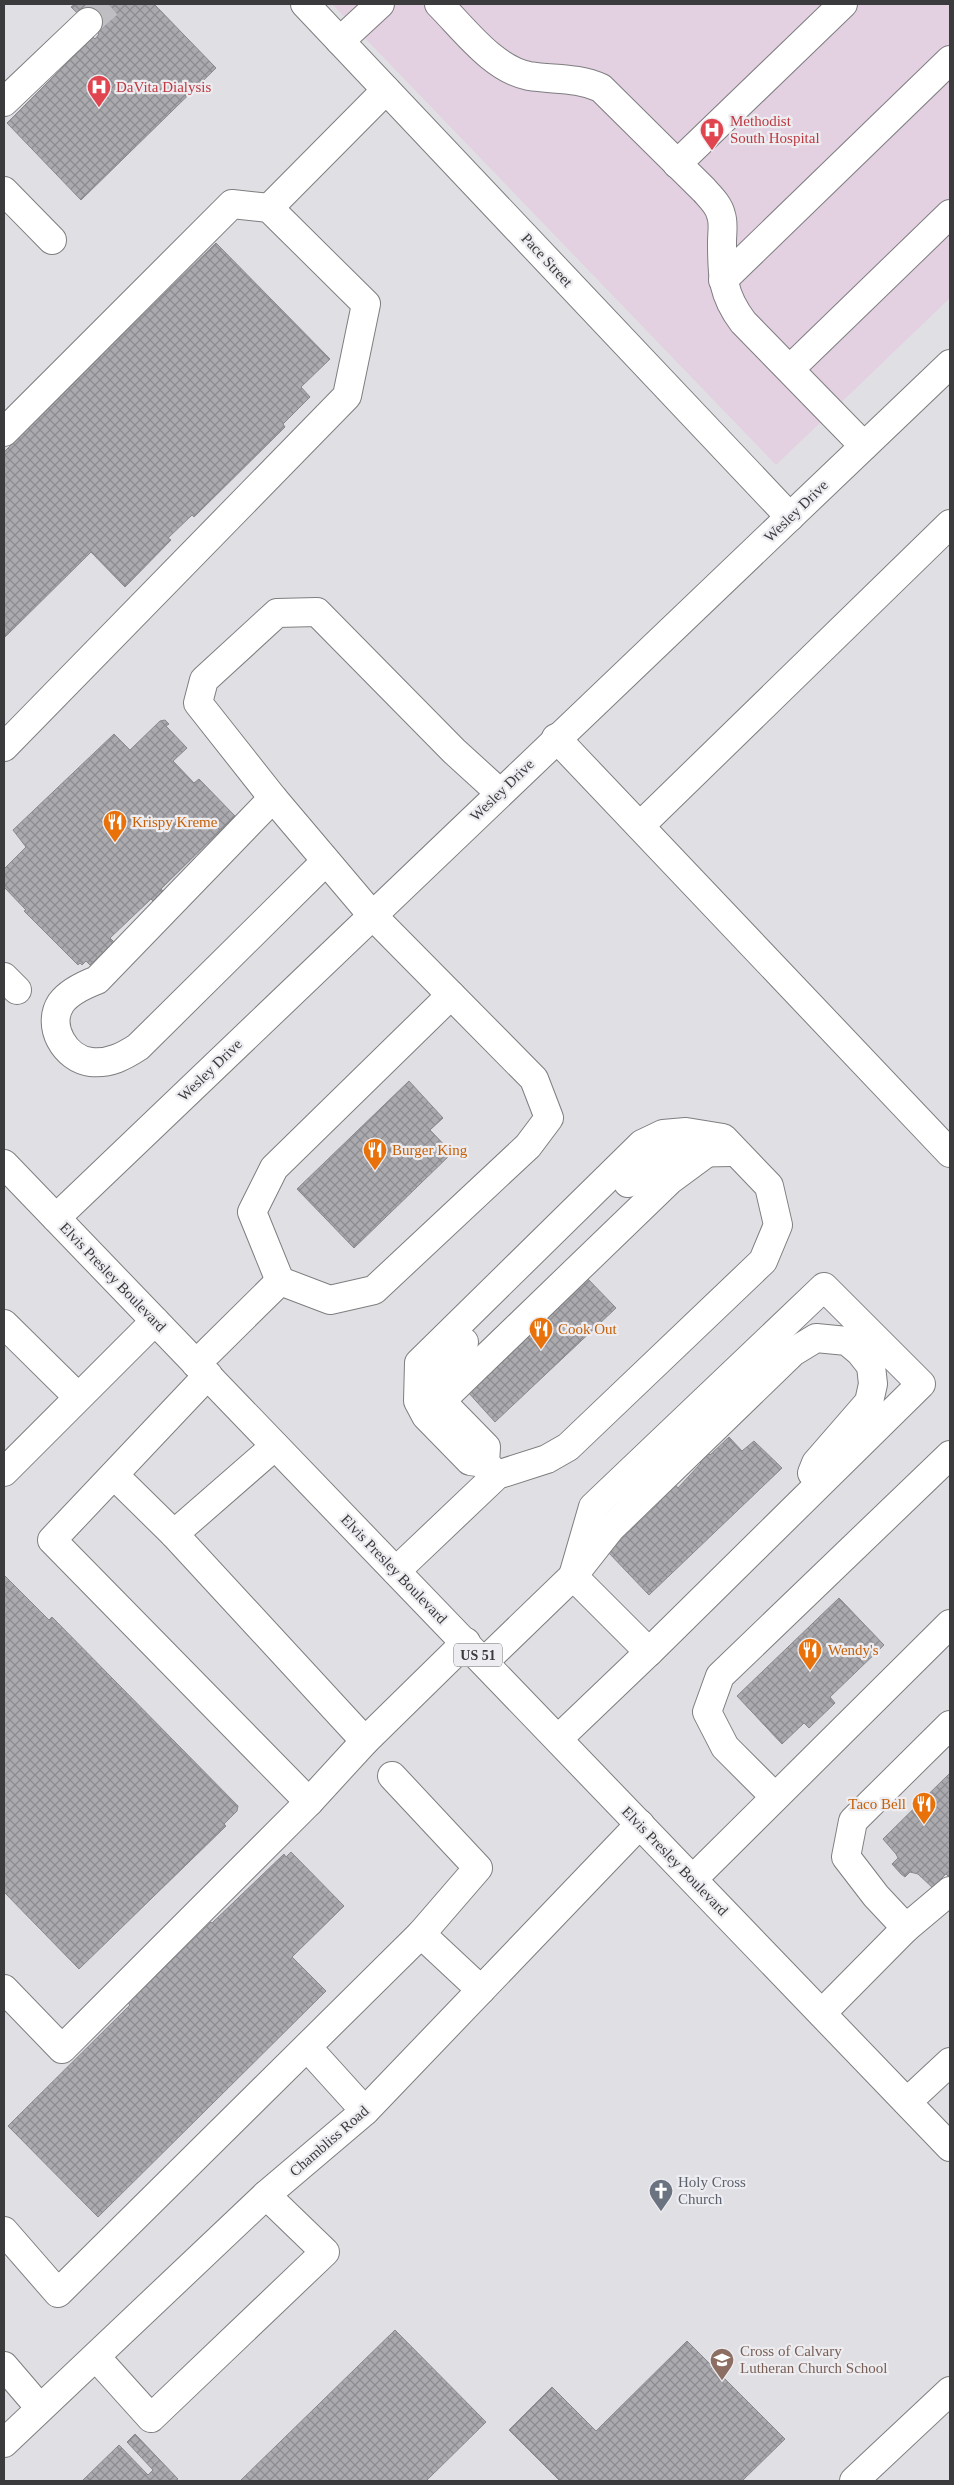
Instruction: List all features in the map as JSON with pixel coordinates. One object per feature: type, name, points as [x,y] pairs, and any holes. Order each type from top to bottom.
[{"type":"street","name":"Pace Street","points":[[305,4],[790,517]]},
{"type":"street","points":[[340,42],[380,4]]},
{"type":"street","points":[[440,4],[503,67],[530,76],[587,82],[601,88],[716,203],[721,214],[723,280],[732,307],[743,322],[864,446]]},
{"type":"street","points":[[678,164],[843,4]]},
{"type":"street","points":[[4,102],[88,22]]},
{"type":"street","points":[[723,280],[950,60]]},
{"type":"street","points":[[270,208],[386,90]]},
{"type":"street","points":[[4,191],[52,240]]},
{"type":"street","points":[[4,432],[232,204],[270,208],[366,304],[347,396],[4,747]]},
{"type":"street","points":[[790,369],[950,214]]},
{"type":"street","name":"Wesley Drive","points":[[56,1218],[556,738],[950,364]]},
{"type":"street","points":[[640,826],[950,524]]},
{"type":"street","points":[[451,995],[274,1168],[252,1212],[280,1281],[330,1300],[374,1290],[528,1146],[549,1118],[534,1079],[451,995],[372,916],[273,798],[198,703],[204,680],[277,613],[317,612],[454,751],[500,793]]},
{"type":"street","points":[[556,738],[950,1153]]},
{"type":"street","points":[[273,798],[97,980],[72,992],[62,1003],[55,1016],[56,1029],[67,1050],[78,1058],[90,1062],[104,1062],[120,1058],[138,1047],[326,861]]},
{"type":"street","points":[[686,1132],[723,1138],[737,1152],[769,1186],[778,1225],[762,1261],[568,1447],[547,1459],[491,1469],[470,1462],[426,1416],[418,1401],[418,1363],[642,1144],[663,1134],[686,1132]]},
{"type":"street","points":[[491,1469],[486,1447],[441,1401],[432,1384],[443,1363],[652,1160],[676,1153],[737,1152]]},
{"type":"street","name":"Elvis Presley Boulevard","points":[[4,1164],[950,2147]]},
{"type":"street","points":[[280,1281],[114,1475],[52,1540],[309,1802]]},
{"type":"street","points":[[558,1739],[921,1384],[824,1287],[593,1507],[573,1576]]},
{"type":"street","points":[[5,1468],[155,1321]]},
{"type":"street","points":[[4,1324],[78,1397]]},
{"type":"street","points":[[484,1662],[573,1576],[610,1529],[793,1352],[816,1338],[846,1341],[860,1352],[871,1366],[873,1384],[869,1402],[816,1463],[796,1508]]},
{"type":"street","points":[[174,1534],[275,1446]]},
{"type":"street","points":[[775,1797],[725,1747],[707,1712],[720,1676],[950,1455]]},
{"type":"street","points":[[396,1571],[491,1469]]},
{"type":"street","points":[[114,1475],[174,1534],[365,1741]]},
{"type":"street","points":[[573,1576],[649,1652]]},
{"type":"street","points":[[693,1879],[950,1624]]},
{"type":"street","points":[[4,1989],[62,2049],[309,1802],[365,1741],[466,1642]]},
{"type":"street","points":[[906,1928],[876,1896],[846,1857],[853,1821],[950,1725]]},
{"type":"street","points":[[4,2231],[58,2293],[421,1934],[478,1868],[392,1776]]},
{"type":"street","name":"Chambliss Road","points":[[4,2443],[266,2195],[365,2111],[640,1824]]},
{"type":"street","points":[[822,2013],[906,1928],[950,1891]]},
{"type":"street","points":[[421,1934],[481,1990]]},
{"type":"street","points":[[307,2047],[365,2111]]},
{"type":"street","points":[[907,2102],[950,2062]]},
{"type":"street","points":[[96,2357],[150,2418],[325,2252],[266,2195]]},
{"type":"street","points":[[4,2366],[40,2408]]},
{"type":"street","points":[[854,2481],[950,2391]]},
{"type":"shaded area","name":"Methodist South Hospital","points":[[332,4],[950,4],[950,298],[776,465]]},
{"type":"building","name":"DaVita Dialysis","points":[[75,4],[154,4],[216,68],[81,200],[7,123],[93,37],[95,39],[99,34],[71,7]]},
{"type":"building","points":[[216,243],[330,359],[301,387],[310,397],[283,424],[285,427],[194,517],[192,515],[168,538],[171,540],[125,587],[91,552],[4,638],[4,452],[78,379],[76,377],[79,377],[101,356],[99,355],[106,350],[101,345],[114,339],[116,341]]},
{"type":"building","name":"Krispy Kreme","points":[[165,720],[169,724],[166,726],[187,748],[173,761],[194,783],[199,779],[235,816],[161,889],[163,891],[153,901],[151,899],[110,938],[114,942],[90,965],[86,961],[82,965],[80,963],[78,965],[24,911],[26,910],[4,887],[4,869],[26,847],[13,830],[114,734],[130,750],[160,721]]},
{"type":"building","name":"Burger King","points":[[409,1081],[443,1118],[430,1130],[452,1153],[354,1248],[297,1189]]},
{"type":"building","name":"Cook Out","points":[[586,1277],[616,1308],[495,1422],[467,1391]]},
{"type":"building","points":[[729,1437],[742,1451],[754,1441],[782,1468],[649,1595],[608,1552],[659,1503],[656,1498],[673,1482],[678,1488],[701,1463],[697,1458],[705,1450],[710,1455]]},
{"type":"building","points":[[4,1575],[49,1620],[52,1617],[238,1806],[237,1811],[224,1824],[226,1826],[79,1969],[4,1892]]},
{"type":"building","name":"Wendy's","points":[[839,1598],[884,1645],[830,1697],[835,1703],[809,1728],[804,1723],[782,1744],[737,1696]]},
{"type":"building","name":"Taco Bell","points":[[950,1773],[950,1873],[942,1878],[944,1880],[934,1889],[918,1874],[910,1872],[905,1877],[901,1874],[892,1864],[898,1858],[896,1854],[883,1839]]},
{"type":"building","points":[[291,1852],[344,1906],[292,1957],[326,1991],[98,2217],[8,2126],[130,2005],[128,2003],[211,1922],[284,1854],[286,1857]]},
{"type":"building","points":[[395,2330],[486,2422],[426,2481],[240,2481]]},
{"type":"building","points":[[687,2341],[785,2439],[742,2481],[560,2481],[509,2430],[552,2387],[596,2431]]},
{"type":"building","points":[[135,2434],[178,2479],[175,2481],[82,2481],[119,2445],[148,2475],[153,2470],[127,2442]]},
{"type":"tunnel","points":[[88,22],[108,4]]},
{"type":"place","name":"DaVita Dialysis","points":[[99,108]]},
{"type":"place","name":"Methodist South Hospital","points":[[712,151]]},
{"type":"place","name":"Krispy Kreme","points":[[115,843]]},
{"type":"place","name":"Burger King","points":[[375,1171]]},
{"type":"place","name":"Cook Out","points":[[541,1350]]},
{"type":"place","name":"Wendy's","points":[[810,1671]]},
{"type":"place","name":"Taco Bell","points":[[924,1825]]},
{"type":"place","name":"Holy Cross Church","points":[[661,2212]]},
{"type":"place","name":"Cross of Calvary Lutheran Church School","points":[[722,2381]]}]
